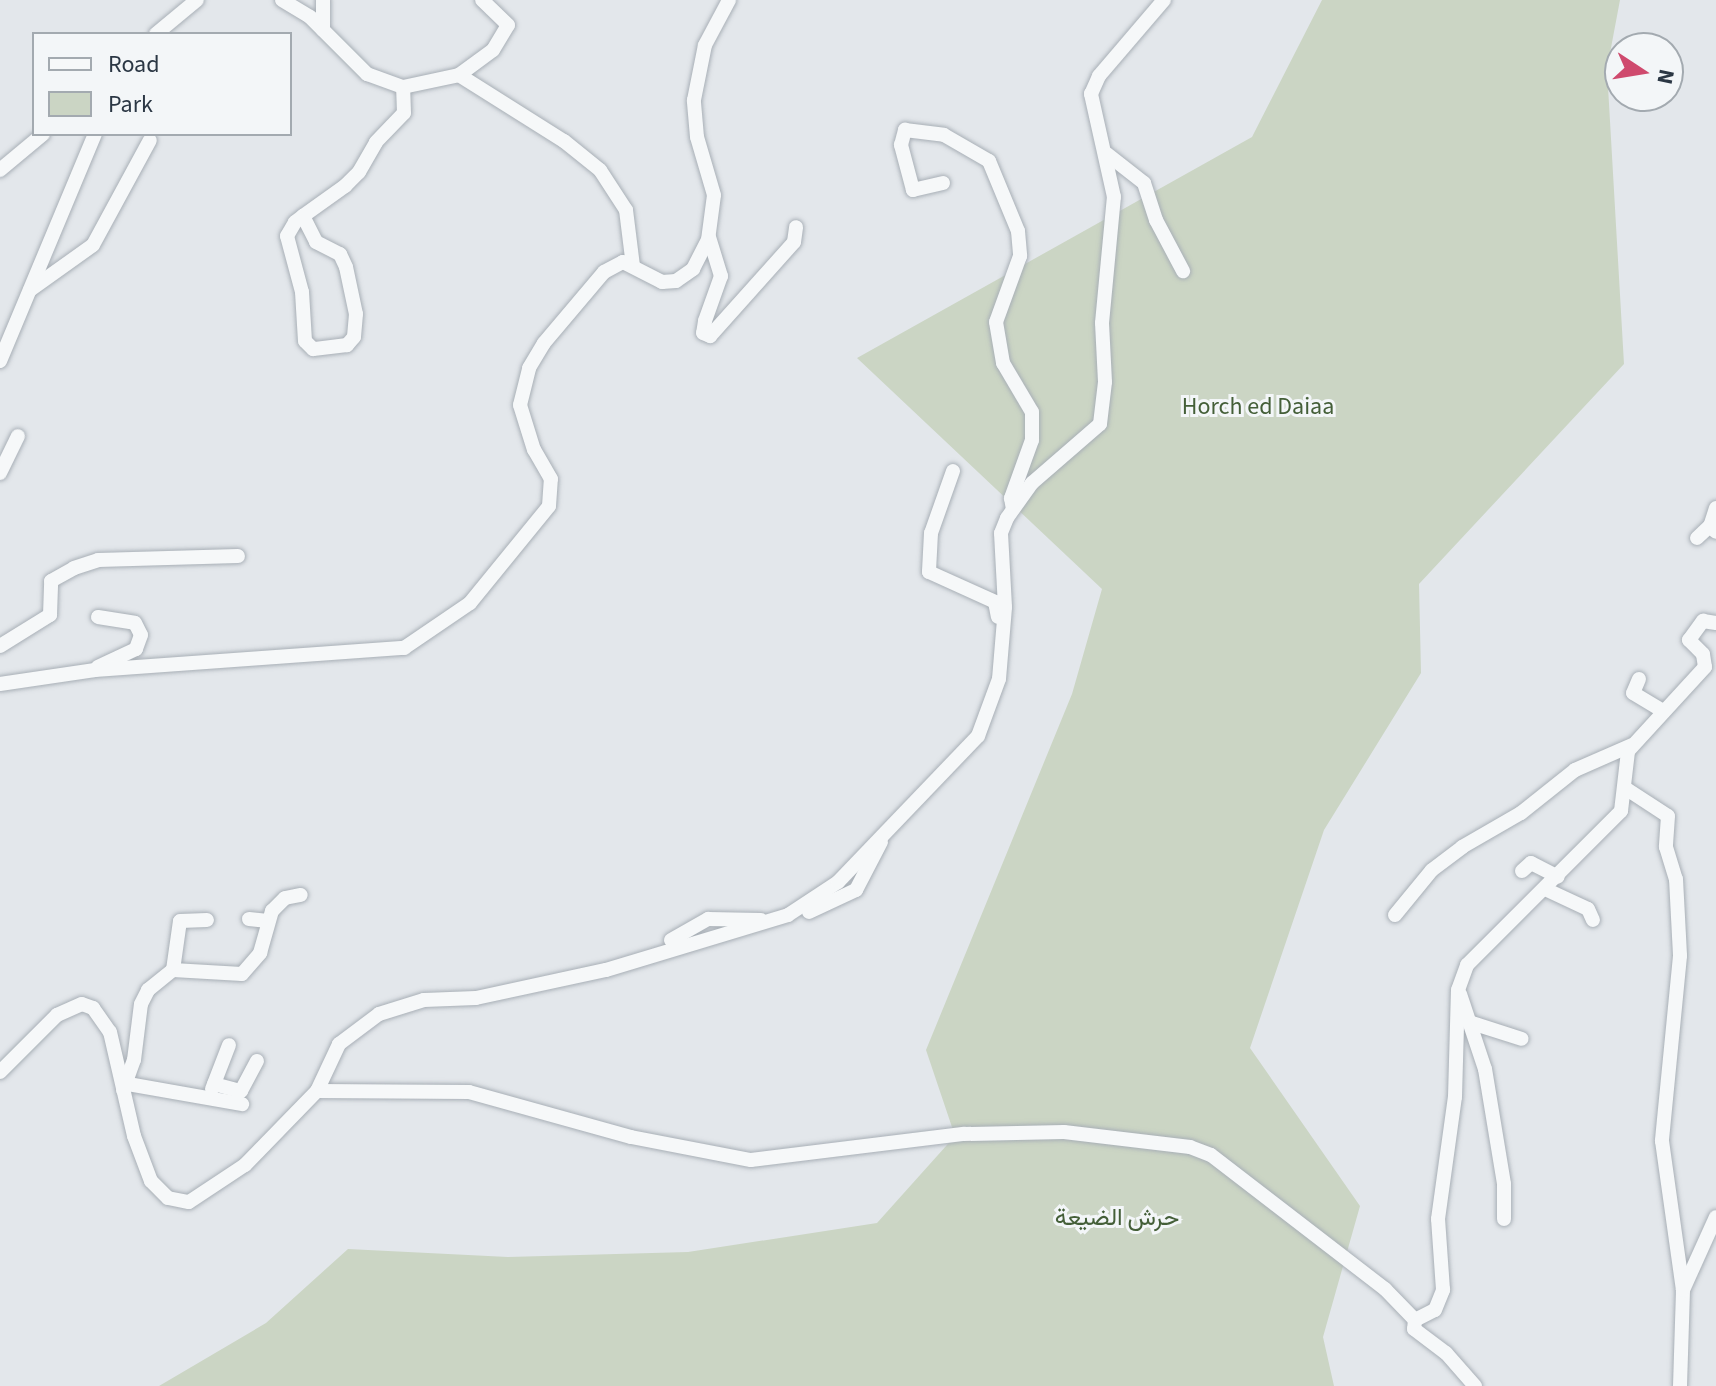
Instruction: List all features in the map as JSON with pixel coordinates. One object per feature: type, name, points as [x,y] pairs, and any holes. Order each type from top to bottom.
[{"type":"street","points":[[158,32],[197,0]]},
{"type":"street","points":[[282,0],[323,30],[367,74],[403,87],[459,75],[506,34],[508,25],[482,0]]},
{"type":"street","points":[[323,0],[323,30]]},
{"type":"street","points":[[0,684],[95,670],[404,648],[429,635],[470,603],[549,506],[551,479],[521,415],[525,379],[552,332],[591,285],[623,262],[662,282],[676,281],[693,269],[709,237],[714,195],[697,137],[694,100],[707,37],[729,0]]},
{"type":"street","points":[[0,1072],[57,1015],[82,1004],[93,1008],[110,1032],[151,1181],[168,1198],[189,1202],[245,1165],[317,1091],[339,1044],[368,1020],[394,1007],[476,998],[606,970],[788,915],[838,882],[978,736],[997,693],[1004,622],[1001,533],[1013,509],[1032,483],[1096,430],[1103,415],[1102,323],[1114,225],[1107,154],[1091,103],[1094,84],[1164,0]]},
{"type":"street","points":[[459,75],[564,141],[600,170],[626,210],[633,266]]},
{"type":"street","points":[[303,216],[316,242],[340,254],[346,267],[356,314],[354,337],[347,345],[313,349],[305,341],[302,292],[287,236],[303,216],[359,172],[376,142],[404,113],[403,87]]},
{"type":"street","points":[[943,183],[913,190],[901,145],[905,130],[944,135],[989,161],[1018,231],[1020,256],[996,322],[1003,363],[1032,412],[1032,440],[1011,498],[1013,509]]},
{"type":"street","points":[[0,170],[41,136]]},
{"type":"street","points":[[0,361],[94,136]]},
{"type":"street","points":[[30,290],[93,245],[150,140]]},
{"type":"street","points":[[1107,154],[1144,183],[1183,271]]},
{"type":"street","points":[[709,237],[721,276],[705,321],[703,333],[710,336],[794,242],[796,227]]},
{"type":"street","points":[[0,473],[18,436]]},
{"type":"street","points":[[953,471],[931,533],[929,572],[995,602],[998,619],[1004,622]]},
{"type":"street","points":[[1697,538],[1713,529],[1716,508]]},
{"type":"street","points":[[0,646],[50,615],[51,581],[74,568],[98,560],[238,556]]},
{"type":"street","points":[[95,670],[136,649],[141,635],[135,623],[98,617]]},
{"type":"street","points":[[1395,915],[1432,870],[1462,847],[1521,813],[1575,770],[1632,745],[1663,711],[1672,708],[1705,667],[1703,654],[1690,645],[1691,631],[1703,621],[1716,623]]},
{"type":"street","points":[[1639,679],[1633,693],[1663,711]]},
{"type":"street","points":[[1415,1320],[1435,1310],[1443,1290],[1437,1241],[1455,1097],[1458,990],[1481,948],[1612,824],[1625,803],[1632,745]]},
{"type":"street","points":[[1625,788],[1668,816],[1666,847],[1677,891],[1680,970],[1663,1155],[1683,1290],[1680,1386]]},
{"type":"street","points":[[1522,871],[1531,863],[1558,877]]},
{"type":"street","points":[[1545,889],[1588,909],[1593,920]]},
{"type":"street","points":[[126,1087],[141,1004],[148,990],[173,970],[242,974],[260,953],[268,921],[285,898],[301,895]]},
{"type":"street","points":[[249,919],[268,921]]},
{"type":"street","points":[[671,940],[708,919],[769,920]]},
{"type":"street","points":[[173,970],[180,921],[207,920]]},
{"type":"street","points":[[1458,990],[1472,1023],[1491,1099],[1504,1184],[1504,1219]]},
{"type":"street","points":[[1472,1023],[1522,1039]]},
{"type":"street","points":[[212,1090],[229,1045]]},
{"type":"street","points":[[126,1087],[241,1091],[257,1061]]},
{"type":"street","points":[[212,1090],[242,1104]]},
{"type":"street","points":[[317,1091],[469,1092],[631,1137],[751,1160],[964,1134],[1064,1132],[1190,1147],[1211,1155],[1372,1278],[1415,1320]]},
{"type":"street","points":[[1683,1290],[1716,1217]]},
{"type":"street","points":[[1415,1320],[1414,1329],[1446,1353],[1475,1386]]},
{"type":"green space","name":"Horch ed Daiaa","points":[[1322,0],[1620,0],[1614,32],[1604,32],[1604,112],[1609,112],[1624,364],[1419,584],[1421,673],[1324,830],[1250,1048],[1360,1206],[1323,1337],[1334,1386],[159,1386],[266,1323],[348,1249],[508,1257],[688,1252],[877,1223],[955,1136],[926,1050],[1072,694],[1102,589],[857,358],[1252,137]]},
{"type":"park label","name":"حرش الضيعة","points":[[1117,1218]]}]
